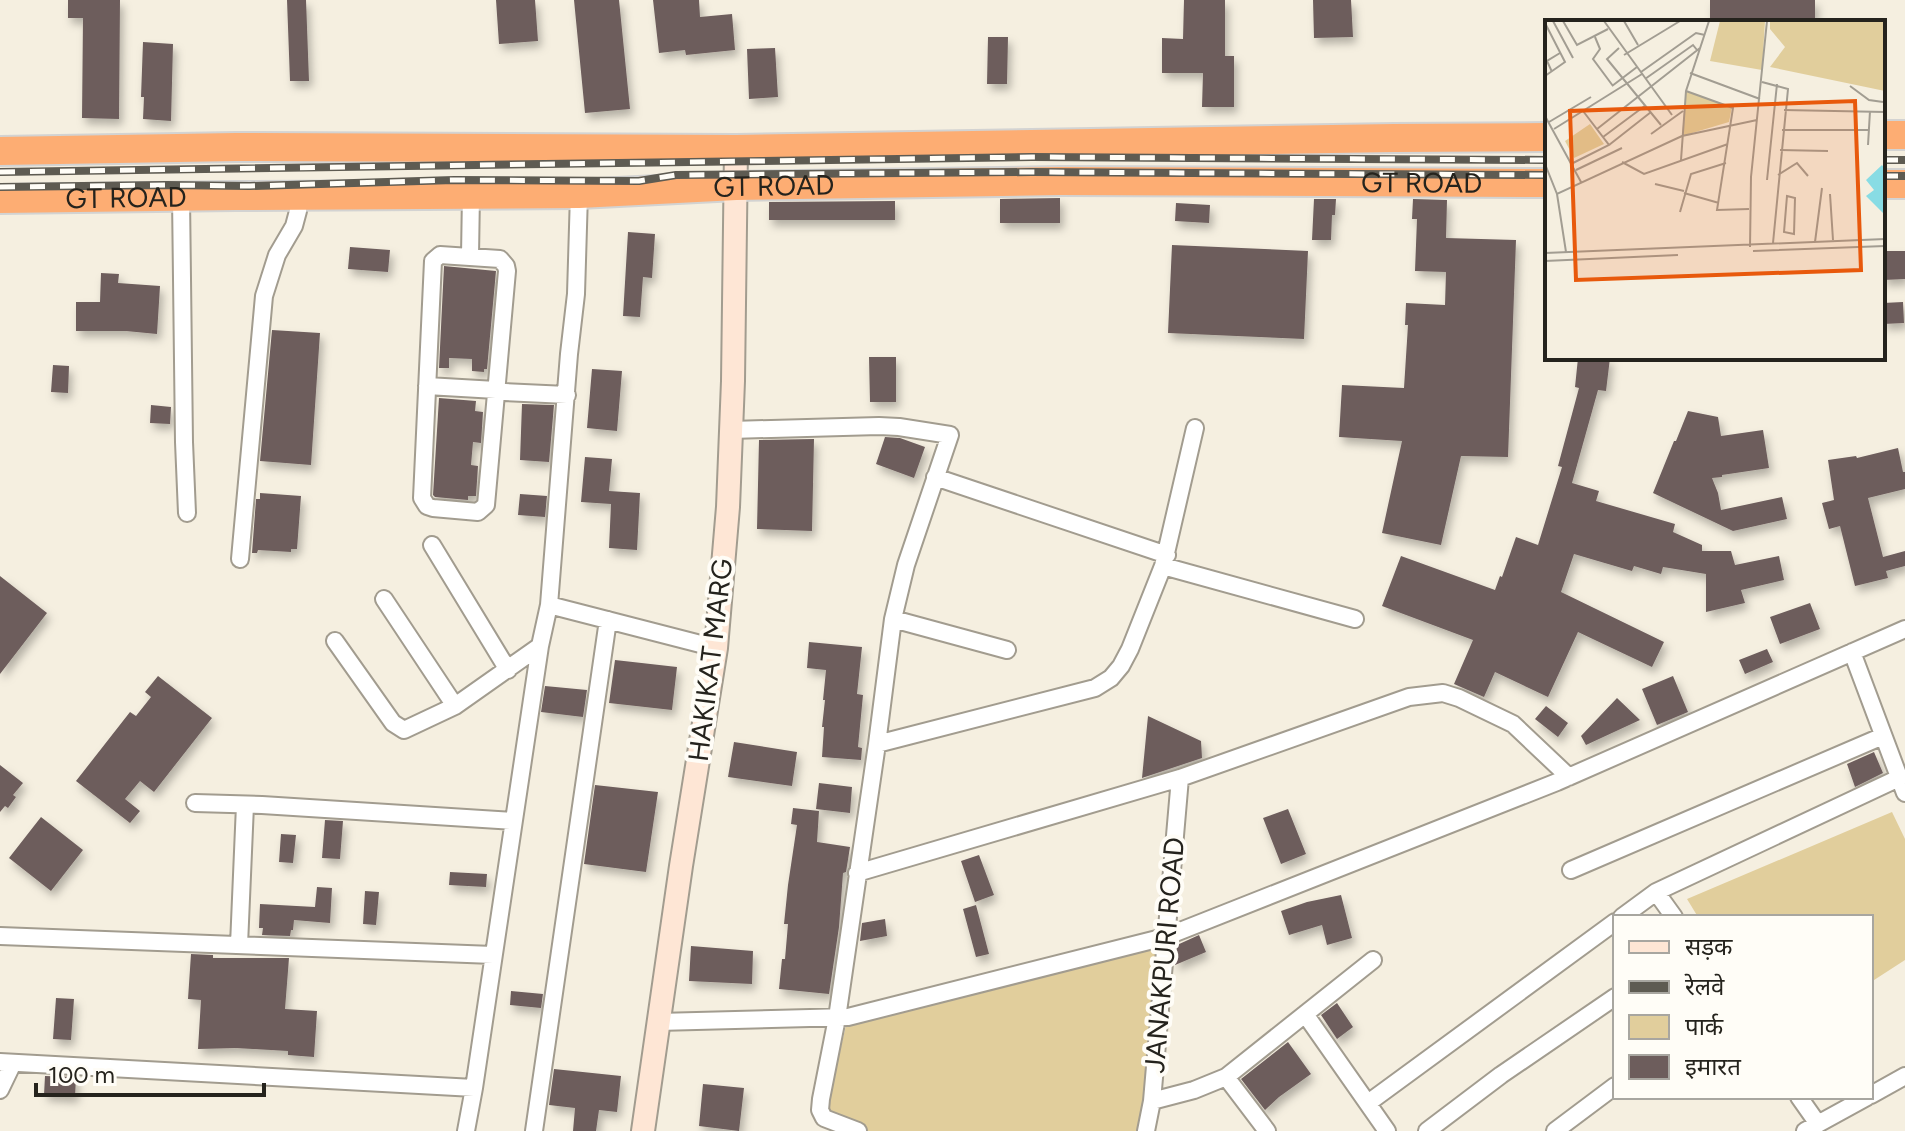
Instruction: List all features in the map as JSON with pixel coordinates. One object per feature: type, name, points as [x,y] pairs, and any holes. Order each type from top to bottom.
[{"type":"highway","name":"GT ROAD","points":[[0,151],[236,147],[736,149],[1545,137]]},
{"type":"highway","points":[[1057,144],[1059,181]]},
{"type":"highway","name":"GT ROAD","points":[[0,199],[579,194],[736,186],[1059,181],[1545,183]]},
{"type":"street","name":"HAKIKAT MARG","points":[[643,1131],[716,648],[728,507],[736,149]]},
{"type":"street","points":[[470,256],[471,194]]},
{"type":"street","points":[[466,1131],[540,646],[549,605],[576,294],[579,194]]},
{"type":"street","points":[[240,559],[264,296],[277,255],[294,226],[299,195]]},
{"type":"street","points":[[181,197],[187,513]]},
{"type":"street","points":[[440,255],[500,259],[507,271],[500,391],[486,505],[478,512],[433,508],[427,506],[422,498],[427,386],[433,261],[440,255]]},
{"type":"street","points":[[427,386],[567,395]]},
{"type":"street","points":[[731,430],[879,426],[950,435],[906,565],[893,619],[837,1018],[820,1110],[824,1118],[858,1131]]},
{"type":"street","points":[[877,744],[1095,688],[1111,678],[1130,649],[1165,560],[1195,428]]},
{"type":"street","points":[[935,477],[1165,560],[1355,619]]},
{"type":"street","points":[[432,545],[508,670]]},
{"type":"street","points":[[384,599],[455,706]]},
{"type":"street","points":[[549,605],[716,648]]},
{"type":"street","points":[[893,619],[1007,650]]},
{"type":"street","points":[[534,1131],[608,620]]},
{"type":"street","points":[[658,1022],[848,1017],[1165,937],[1569,777],[1905,629]]},
{"type":"street","points":[[335,641],[393,723],[404,730],[455,706],[540,646]]},
{"type":"street","points":[[1625,915],[1656,892],[1902,785],[1852,652]]},
{"type":"street","points":[[857,873],[1180,778],[1409,697],[1443,693],[1513,724],[1569,777]]},
{"type":"street","points":[[1571,870],[1883,736]]},
{"type":"street","name":"JANAKPURI ROAD","points":[[1146,1131],[1152,1101],[1180,778]]},
{"type":"street","points":[[195,803],[513,821]]},
{"type":"street","points":[[239,945],[245,805]]},
{"type":"street","points":[[1656,892],[1673,915]]},
{"type":"street","points":[[1368,1103],[1613,923]]},
{"type":"street","points":[[0,936],[493,955]]},
{"type":"street","points":[[1152,1101],[1194,1090],[1226,1077],[1373,960]]},
{"type":"street","points":[[1427,1131],[1501,1075],[1613,998]]},
{"type":"street","points":[[1305,1014],[1387,1131]]},
{"type":"street","points":[[0,1090],[6,1063],[474,1088]]},
{"type":"street","points":[[1873,1094],[1905,1076]]},
{"type":"street","points":[[1226,1077],[1267,1131]]},
{"type":"street","points":[[1555,1131],[1613,1088]]},
{"type":"street","points":[[1800,1099],[1811,1128],[1864,1099]]},
{"type":"green space","points":[[1892,812],[1905,839],[1905,960],[1873,981],[1873,915],[1697,915],[1687,899]]},
{"type":"green space","points":[[1165,937],[1146,1131],[858,1131],[824,1118],[848,1017]]},
{"type":"building","points":[[68,0],[120,0],[119,119],[82,118],[83,18],[68,18]]},
{"type":"building","points":[[287,0],[306,0],[309,81],[290,81]]},
{"type":"building","points":[[496,0],[535,0],[538,41],[499,44]]},
{"type":"building","points":[[574,0],[619,0],[630,109],[585,113]]},
{"type":"building","points":[[653,0],[699,0],[700,17],[732,14],[735,50],[686,55],[685,50],[659,53]]},
{"type":"building","points":[[1184,0],[1225,0],[1225,56],[1234,56],[1234,107],[1202,107],[1203,73],[1162,73],[1162,38],[1183,39]]},
{"type":"building","points":[[1313,0],[1351,0],[1353,37],[1314,38]]},
{"type":"building","points":[[1710,0],[1815,0],[1815,20],[1710,20]]},
{"type":"building","points":[[988,37],[1008,37],[1007,84],[987,84]]},
{"type":"building","points":[[143,42],[173,44],[171,121],[143,119]]},
{"type":"building","points":[[775,48],[778,97],[749,99],[747,49]]},
{"type":"building","points":[[1060,198],[1060,223],[1000,223],[1000,199]]},
{"type":"building","points":[[1314,199],[1336,199],[1331,240],[1312,240]]},
{"type":"building","points":[[1413,199],[1447,200],[1446,238],[1516,240],[1508,457],[1461,456],[1441,545],[1382,533],[1402,441],[1339,437],[1342,385],[1404,388],[1408,325],[1405,325],[1406,303],[1445,305],[1446,272],[1415,271],[1417,219],[1412,219]]},
{"type":"building","points":[[895,201],[895,220],[769,220],[769,202]]},
{"type":"building","points":[[1176,203],[1210,205],[1209,223],[1175,221]]},
{"type":"building","points":[[628,232],[655,234],[652,278],[643,277],[640,317],[623,316]]},
{"type":"building","points":[[1172,245],[1308,251],[1304,339],[1168,333]]},
{"type":"building","points":[[350,247],[390,250],[388,272],[348,269]]},
{"type":"building","points":[[1885,251],[1905,251],[1905,279],[1885,280]]},
{"type":"building","points":[[444,266],[496,271],[487,369],[484,372],[472,371],[472,359],[449,358],[449,368],[439,368]]},
{"type":"building","points":[[101,273],[119,274],[118,283],[160,286],[157,334],[76,331],[76,302],[100,302]]},
{"type":"building","points":[[1903,302],[1904,323],[1885,324],[1885,303]]},
{"type":"building","points":[[272,330],[320,333],[311,465],[260,461]]},
{"type":"building","points":[[869,357],[896,357],[896,402],[870,402]]},
{"type":"building","points":[[1578,360],[1610,360],[1606,391],[1598,390],[1572,483],[1599,491],[1596,501],[1675,524],[1673,532],[1702,545],[1702,551],[1731,551],[1735,565],[1779,556],[1784,580],[1741,590],[1745,603],[1706,612],[1706,574],[1663,567],[1661,574],[1634,566],[1632,571],[1574,554],[1561,592],[1664,642],[1652,667],[1578,632],[1548,697],[1495,672],[1484,697],[1454,684],[1473,640],[1382,606],[1401,556],[1495,590],[1516,537],[1538,545],[1562,467],[1558,466],[1579,388],[1575,387]]},
{"type":"building","points":[[53,365],[69,366],[68,393],[51,392]]},
{"type":"building","points":[[592,369],[622,371],[617,431],[587,428]]},
{"type":"building","points":[[439,398],[476,401],[475,411],[483,412],[481,443],[473,442],[471,465],[478,466],[476,496],[468,496],[468,500],[433,495]]},
{"type":"building","points":[[522,404],[554,405],[549,462],[520,460]]},
{"type":"building","points":[[151,405],[171,407],[170,424],[150,423]]},
{"type":"building","points":[[1688,411],[1718,417],[1721,436],[1763,430],[1769,468],[1712,478],[1721,510],[1782,497],[1787,519],[1733,531],[1653,493]]},
{"type":"building","points":[[885,437],[900,438],[925,447],[914,478],[876,464]]},
{"type":"building","points":[[814,439],[812,531],[757,529],[759,440]]},
{"type":"building","points":[[1898,448],[1905,472],[1905,489],[1868,498],[1883,557],[1905,551],[1905,566],[1886,571],[1888,578],[1855,586],[1840,526],[1829,529],[1822,503],[1834,500],[1828,460],[1857,458]]},
{"type":"building","points":[[585,457],[612,459],[609,491],[640,493],[637,550],[609,548],[611,504],[581,502]]},
{"type":"building","points":[[260,493],[301,496],[297,549],[291,549],[291,552],[258,550],[252,553],[256,499],[260,499]]},
{"type":"building","points":[[520,494],[547,496],[545,517],[518,515]]},
{"type":"building","points":[[0,576],[47,613],[0,674]]},
{"type":"building","points":[[1810,603],[1820,629],[1780,644],[1770,617]]},
{"type":"building","points":[[809,642],[862,647],[857,694],[863,695],[858,747],[862,748],[861,760],[822,757],[826,670],[807,668]]},
{"type":"building","points":[[1767,649],[1773,662],[1745,674],[1739,660]]},
{"type":"building","points":[[615,660],[677,667],[672,710],[609,703]]},
{"type":"building","points":[[158,676],[212,718],[154,792],[140,781],[125,799],[140,811],[130,823],[76,781],[130,712],[136,716],[151,697],[145,692]]},
{"type":"building","points":[[1673,676],[1688,712],[1657,725],[1642,689]]},
{"type":"building","points":[[545,686],[587,690],[583,717],[541,712]]},
{"type":"building","points":[[1617,698],[1640,720],[1586,745],[1581,736]]},
{"type":"building","points":[[1546,706],[1568,723],[1558,737],[1535,719]]},
{"type":"building","points":[[1148,716],[1201,741],[1202,758],[1142,778]]},
{"type":"building","points":[[734,742],[797,752],[792,786],[728,777]]},
{"type":"building","points":[[1874,752],[1883,773],[1855,787],[1847,764]]},
{"type":"building","points":[[0,765],[23,783],[13,795],[16,797],[8,808],[5,806],[0,812]]},
{"type":"building","points":[[819,783],[852,787],[850,813],[816,809]]},
{"type":"building","points":[[595,785],[658,792],[646,872],[584,864]]},
{"type":"building","points":[[793,808],[819,811],[817,842],[850,847],[846,872],[843,873],[829,994],[779,989],[782,959],[785,959],[788,924],[784,924],[797,825],[791,824]]},
{"type":"building","points":[[1288,809],[1306,854],[1281,864],[1263,818]]},
{"type":"building","points":[[41,817],[83,850],[51,891],[9,858]]},
{"type":"building","points":[[325,820],[343,821],[340,859],[322,858]]},
{"type":"building","points":[[281,834],[296,835],[293,863],[279,862]]},
{"type":"building","points":[[979,855],[994,895],[975,902],[961,861]]},
{"type":"building","points":[[450,872],[487,874],[486,887],[449,885]]},
{"type":"building","points":[[317,887],[332,888],[330,923],[294,920],[290,936],[262,935],[263,928],[259,928],[260,904],[315,907]]},
{"type":"building","points":[[365,891],[379,892],[376,925],[363,924]]},
{"type":"building","points":[[1341,895],[1352,938],[1327,945],[1322,925],[1289,935],[1281,911]]},
{"type":"building","points":[[976,905],[989,954],[976,957],[963,909]]},
{"type":"building","points":[[885,919],[887,936],[860,941],[862,923]]},
{"type":"building","points":[[1199,935],[1206,952],[1175,965],[1177,945]]},
{"type":"building","points":[[691,946],[753,951],[752,984],[689,981]]},
{"type":"building","points":[[191,954],[213,955],[213,958],[289,958],[285,1009],[317,1011],[314,1057],[288,1055],[288,1051],[198,1049],[201,1000],[188,999]]},
{"type":"building","points":[[511,991],[543,994],[541,1008],[510,1005]]},
{"type":"building","points":[[56,998],[74,999],[71,1040],[53,1039]]},
{"type":"building","points":[[1337,1003],[1353,1027],[1337,1039],[1321,1015]]},
{"type":"building","points":[[1288,1042],[1311,1074],[1265,1110],[1241,1079]]},
{"type":"building","points":[[554,1069],[621,1076],[617,1112],[599,1110],[596,1131],[573,1131],[575,1108],[549,1105]]},
{"type":"building","points":[[45,1076],[76,1077],[75,1097],[44,1095]]},
{"type":"building","points":[[703,1084],[744,1088],[739,1131],[699,1126]]},
{"type":"railway","points":[[0,172],[1032,157],[1545,160]]},
{"type":"railway","points":[[1885,160],[1905,160]]},
{"type":"railway","points":[[0,187],[250,186],[454,180],[639,181],[676,175],[1032,172],[1545,175]]},
{"type":"railway","points":[[1885,176],[1905,176]]}]
